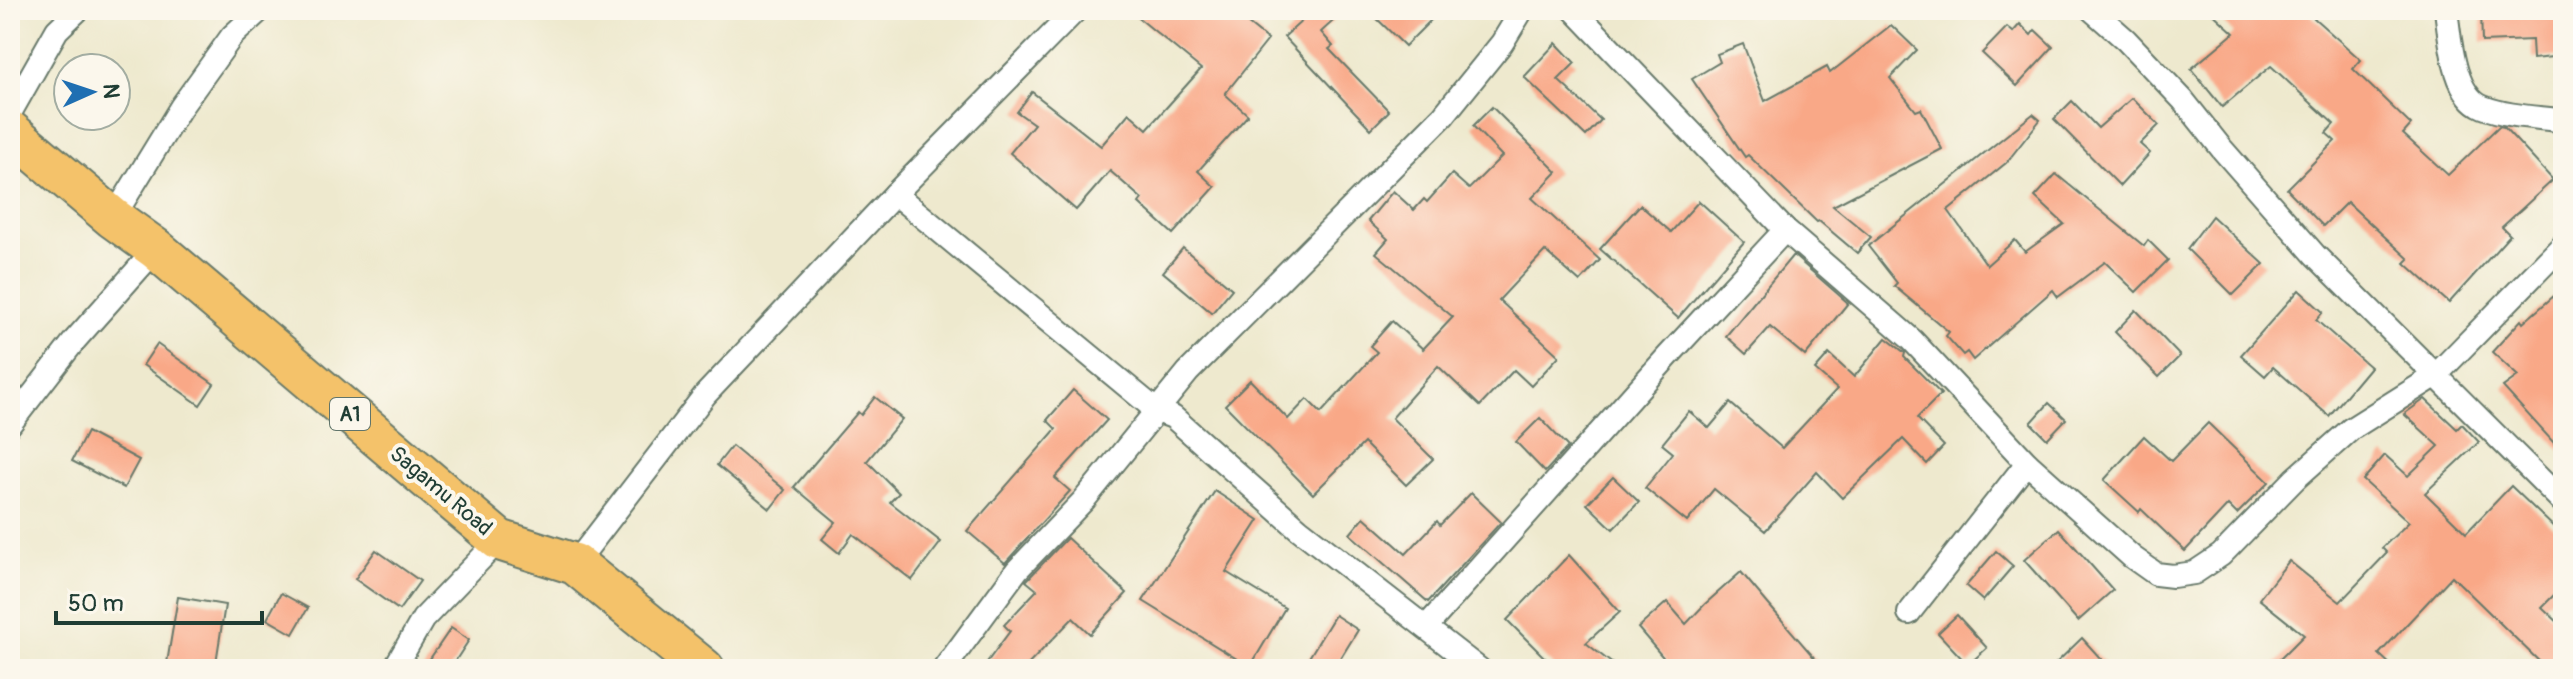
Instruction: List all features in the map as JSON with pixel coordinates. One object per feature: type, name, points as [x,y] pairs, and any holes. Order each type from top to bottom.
[{"type":"highway","name":"Sagamu Road","points":[[10,131],[113,218],[156,249],[499,540],[575,564],[704,669]]},
{"type":"street","points":[[10,113],[57,30],[78,10]]},
{"type":"street","points":[[113,218],[181,107],[232,36],[260,10]]},
{"type":"street","points":[[575,564],[705,395],[895,194],[1076,10]]},
{"type":"street","points":[[944,669],[1017,570],[1084,500],[1188,372],[1443,116],[1502,43],[1522,10]]},
{"type":"street","points":[[1574,10],[1785,230],[1912,340],[2027,463],[2132,557],[2156,574],[2173,576],[2194,573],[2221,555],[2295,479],[2351,429],[2435,376],[2563,245]]},
{"type":"street","points":[[2092,10],[2126,40],[2183,100],[2315,255],[2563,502]]},
{"type":"street","points":[[2446,10],[2454,66],[2465,90],[2479,106],[2558,120],[2563,125]]},
{"type":"street","points":[[895,194],[1157,411],[1173,417],[1299,529],[1479,669]]},
{"type":"street","points":[[1426,627],[1785,230]]},
{"type":"street","points":[[10,424],[75,340],[156,249]]},
{"type":"street","points":[[1909,613],[2027,463]]},
{"type":"street","points":[[394,669],[423,619],[499,540]]},
{"type":"building","points":[[1129,10],[1231,10],[1268,40],[1225,94],[1248,115],[1198,171],[1215,187],[1173,234],[1139,203],[1142,199],[1110,171],[1076,210],[1010,153],[1034,124],[1017,112],[1032,92],[1101,146],[1129,113],[1147,129],[1201,69]]},
{"type":"building","points":[[1314,10],[1345,10],[1321,32],[1333,46],[1329,49],[1389,111],[1371,129],[1284,37]]},
{"type":"building","points":[[1368,10],[1441,10],[1405,46]]},
{"type":"building","points":[[2209,10],[2305,10],[2361,60],[2353,69],[2411,125],[2403,134],[2448,175],[2499,126],[2504,127],[2553,180],[2502,227],[2510,235],[2449,303],[2405,263],[2409,259],[2347,202],[2323,226],[2287,189],[2335,141],[2326,133],[2334,124],[2271,66],[2222,107],[2191,69],[2234,33]]},
{"type":"building","points":[[2481,10],[2528,10],[2528,16],[2563,14],[2563,56],[2533,59],[2532,40],[2482,42]]},
{"type":"building","points":[[2020,24],[2031,35],[2035,30],[2053,47],[2017,86],[1982,53],[2007,27],[2013,32]]},
{"type":"building","points":[[1891,25],[1917,50],[1890,78],[1916,111],[1921,109],[1942,149],[1833,206],[1871,237],[1857,253],[1817,222],[1748,155],[1745,157],[1692,79],[1720,62],[1717,54],[1743,44],[1765,101],[1827,67],[1830,73]]},
{"type":"building","points":[[1556,43],[1575,63],[1558,80],[1601,120],[1586,136],[1524,77]]},
{"type":"building","points":[[2132,98],[2159,125],[2140,144],[2150,153],[2120,186],[2054,119],[2072,101],[2098,128]]},
{"type":"building","points":[[1492,107],[1557,172],[1532,198],[1600,260],[1580,282],[1545,251],[1499,300],[1559,356],[1531,386],[1514,370],[1480,406],[1438,366],[1392,418],[1433,459],[1406,485],[1364,443],[1313,494],[1225,405],[1250,380],[1288,419],[1307,399],[1321,413],[1377,352],[1370,346],[1392,321],[1423,349],[1453,317],[1376,253],[1388,239],[1368,221],[1393,191],[1414,210],[1424,199],[1427,202],[1452,174],[1469,189],[1502,156],[1473,126]]},
{"type":"building","points":[[2033,114],[2040,120],[2006,163],[1948,210],[1987,265],[2015,240],[2025,252],[2064,224],[2035,197],[2056,174],[2144,246],[2148,240],[2168,260],[2136,292],[2105,262],[2058,297],[2053,290],[1973,360],[1967,352],[1963,355],[1946,336],[1949,332],[1894,286],[1897,283],[1868,246]]},
{"type":"building","points":[[1699,201],[1744,242],[1678,318],[1600,249],[1640,205],[1671,232]]},
{"type":"building","points":[[2212,216],[2264,264],[2233,295],[2187,249]]},
{"type":"building","points":[[1183,248],[1232,289],[1212,313],[1163,272]]},
{"type":"building","points":[[1793,255],[1848,303],[1805,356],[1770,327],[1746,354],[1726,336]]},
{"type":"building","points":[[2563,288],[2563,453],[2503,387],[2518,376],[2492,352],[2521,320],[2523,323]]},
{"type":"building","points":[[2299,290],[2323,312],[2316,320],[2370,367],[2329,416],[2273,367],[2265,376],[2241,355]]},
{"type":"building","points":[[2136,310],[2180,356],[2159,377],[2115,332]]},
{"type":"building","points":[[1886,338],[1905,353],[1904,357],[1941,394],[1917,418],[1944,446],[1927,464],[1903,439],[1842,498],[1817,472],[1765,531],[1714,489],[1687,522],[1645,488],[1673,453],[1662,444],[1689,411],[1709,428],[1730,403],[1782,448],[1837,389],[1815,370],[1829,354],[1854,377]]},
{"type":"building","points":[[157,344],[214,384],[200,405],[143,365]]},
{"type":"building","points":[[1073,390],[1107,420],[1055,478],[1070,491],[1005,563],[967,531],[1056,429],[1047,420]]},
{"type":"building","points":[[875,397],[902,419],[867,461],[899,493],[890,502],[941,542],[912,580],[853,534],[839,553],[822,539],[836,522],[794,487],[858,412],[861,415]]},
{"type":"building","points":[[2425,399],[2457,429],[2462,424],[2479,442],[2425,493],[2466,533],[2511,486],[2563,536],[2563,586],[2542,607],[2563,627],[2563,654],[2547,669],[2452,576],[2379,654],[2395,669],[2270,669],[2304,635],[2259,599],[2289,561],[2340,602],[2387,553],[2382,548],[2409,522],[2363,480],[2385,455],[2408,476],[2439,446],[2404,414]]},
{"type":"building","points":[[2049,403],[2066,419],[2047,439],[2031,423]]},
{"type":"building","points":[[1540,418],[1568,447],[1545,472],[1516,442]]},
{"type":"building","points":[[2208,423],[2269,482],[2237,514],[2228,505],[2185,551],[2141,509],[2139,512],[2104,480],[2144,436],[2171,461]]},
{"type":"building","points":[[87,432],[139,460],[124,488],[72,461]]},
{"type":"building","points":[[732,446],[785,490],[770,509],[717,465]]},
{"type":"building","points":[[1613,477],[1639,502],[1613,529],[1587,504]]},
{"type":"building","points":[[1215,491],[1259,520],[1226,572],[1285,608],[1250,667],[1143,601]]},
{"type":"building","points":[[1471,493],[1501,522],[1428,602],[1350,534],[1364,517],[1406,554],[1437,521],[1440,525]]},
{"type":"building","points":[[2059,529],[2113,590],[2078,621],[2024,560]]},
{"type":"building","points":[[1067,538],[1127,593],[1090,634],[1073,618],[1024,669],[982,669],[1010,631],[1004,625],[1037,590],[1026,581]]},
{"type":"building","points":[[376,550],[420,581],[399,610],[355,579]]},
{"type":"building","points":[[1996,551],[2013,566],[1983,601],[1966,586]]},
{"type":"building","points":[[1569,555],[1620,612],[1586,643],[1619,669],[1556,669],[1507,620]]},
{"type":"building","points":[[1741,572],[1824,669],[1673,669],[1638,628],[1667,602],[1686,624]]},
{"type":"building","points":[[281,593],[308,608],[293,634],[267,619]]},
{"type":"building","points":[[178,597],[225,605],[215,669],[166,669]]},
{"type":"building","points":[[1335,615],[1358,630],[1334,669],[1302,669]]},
{"type":"building","points":[[1957,615],[1987,648],[1968,665],[1938,633]]},
{"type":"building","points":[[451,628],[469,640],[450,669],[423,669]]},
{"type":"building","points":[[2082,638],[2110,669],[2050,669]]}]
